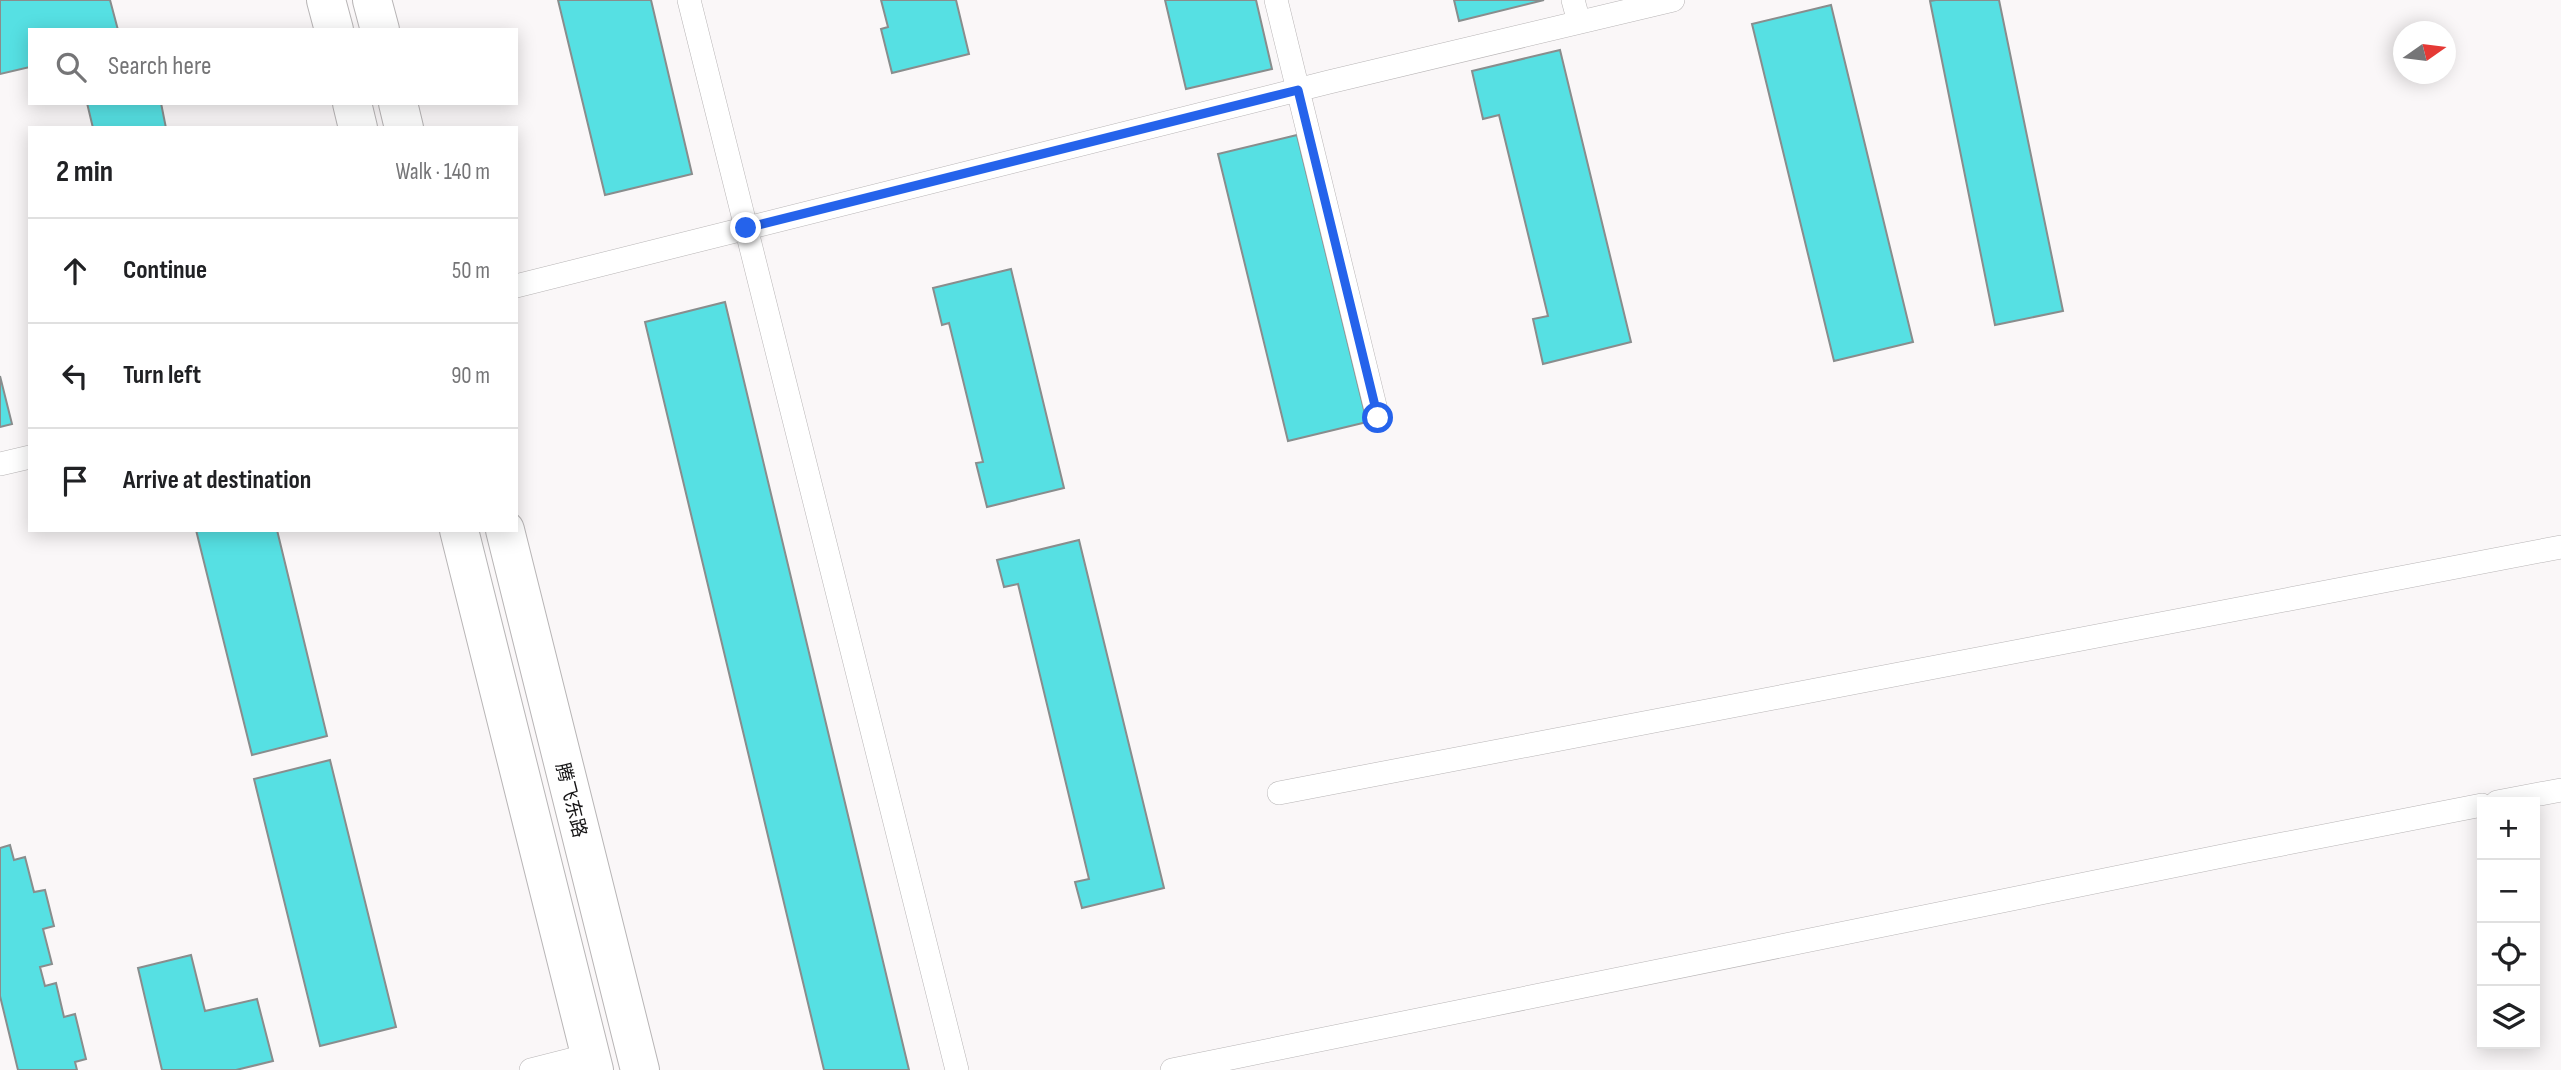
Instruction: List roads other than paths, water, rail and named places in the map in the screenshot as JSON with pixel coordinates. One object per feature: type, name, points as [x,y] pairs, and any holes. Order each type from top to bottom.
[{"type":"street","points":[[326,0],[333,28]]},
{"type":"street","points":[[372,0],[379,28]]},
{"type":"street","points":[[352,105],[358,126]]},
{"type":"street","points":[[398,105],[404,126]]},
{"type":"street","points":[[459,532],[592,1063]]},
{"type":"street","name":"腾飞东路","points":[[506,532],[640,1070]]},
{"type":"lane","points":[[689,0],[957,1070]]},
{"type":"lane","points":[[1276,0],[1378,418]]},
{"type":"lane","points":[[518,285],[1298,90],[1576,11],[1673,0]]},
{"type":"lane","points":[[0,464],[28,457]]},
{"type":"lane","points":[[1279,793],[2561,547]]},
{"type":"lane","points":[[2524,797],[2561,790]]},
{"type":"lane","points":[[1172,1070],[2233,853],[2477,806]]},
{"type":"lane","points":[[531,1070],[592,1063]]}]
